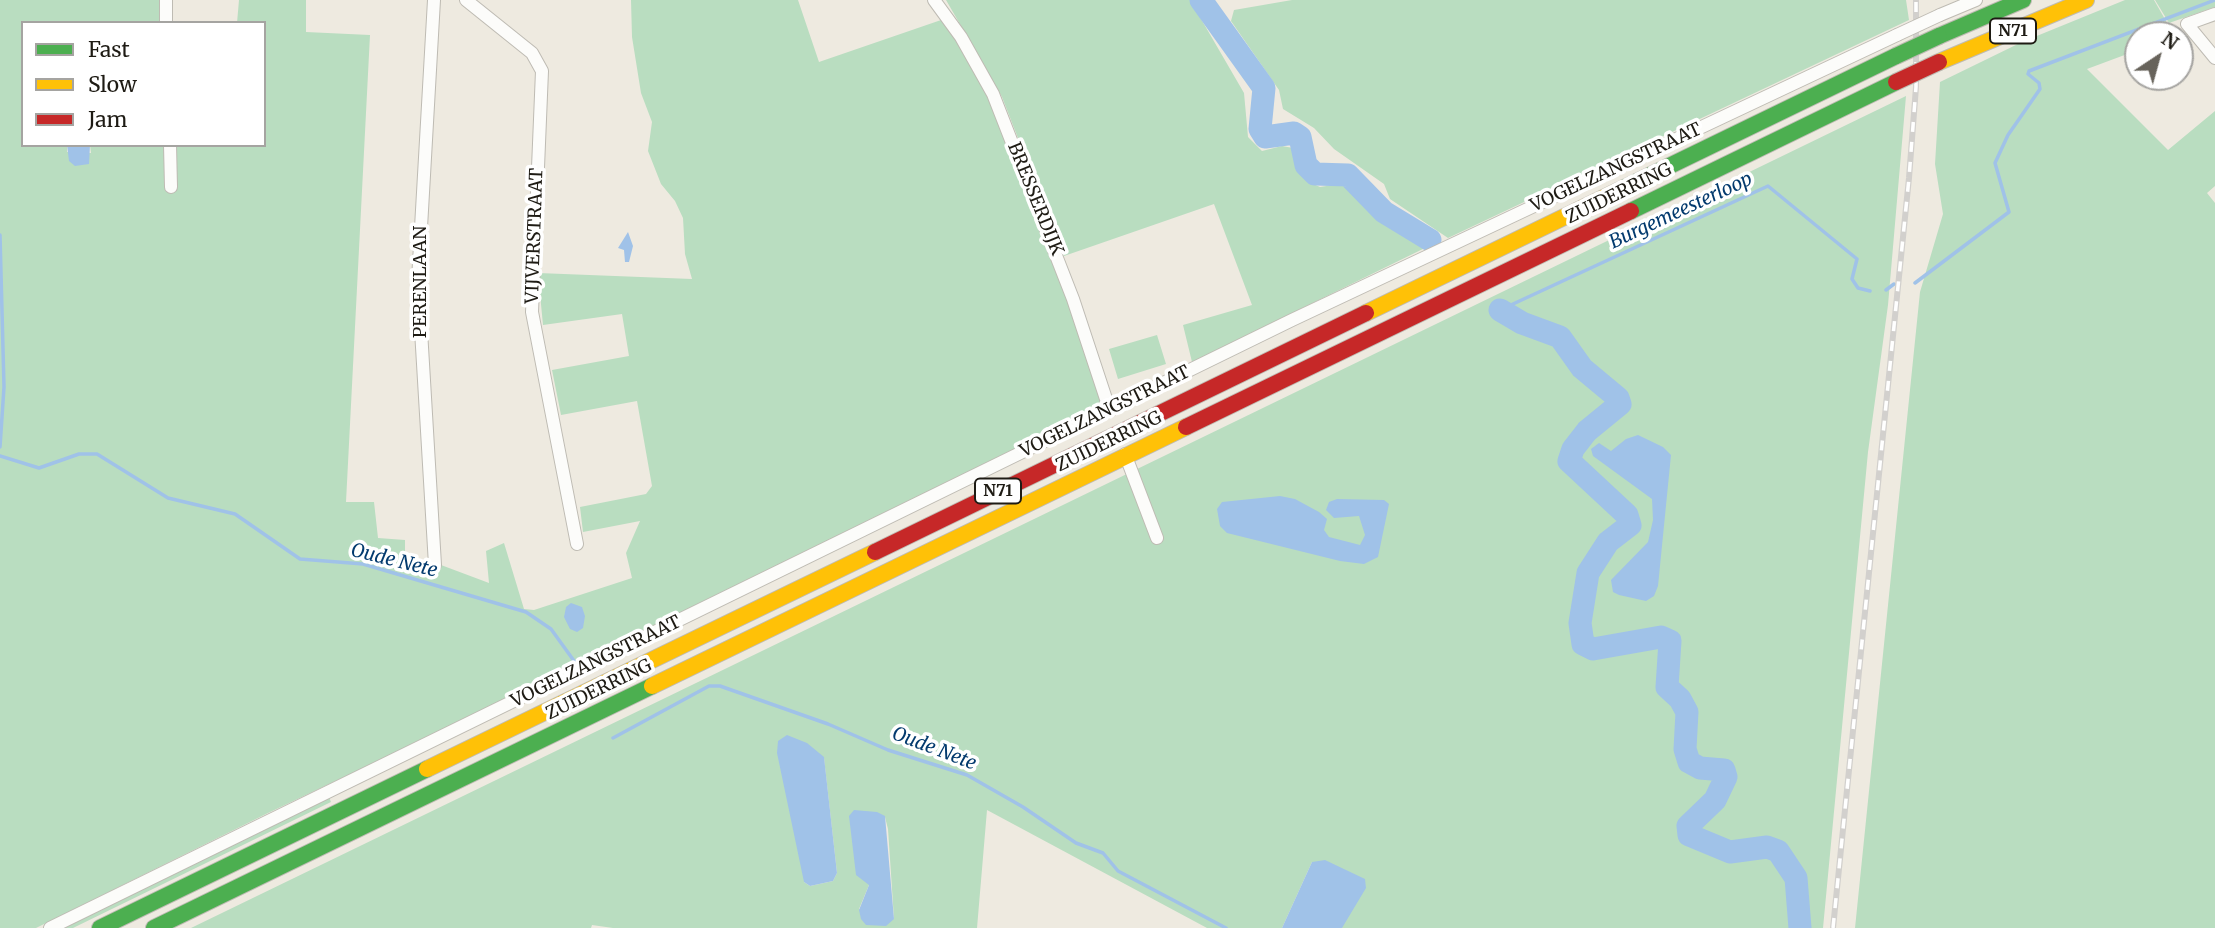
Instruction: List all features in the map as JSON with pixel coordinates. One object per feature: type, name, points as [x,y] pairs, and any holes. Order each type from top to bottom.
[{"type":"highway","name":"ZUIDERRING","points":[[100,928],[1896,56],[2023,0]]},
{"type":"highway","name":"ZUIDERRING","points":[[154,928],[1896,82],[2086,0]]},
{"type":"street","points":[[166,0],[166,21]]},
{"type":"street","name":"PERENLAAN","points":[[434,0],[418,280],[435,565]]},
{"type":"street","name":"VIJVERSTRAAT","points":[[466,0],[532,53],[542,71],[533,312],[577,544]]},
{"type":"street","name":"BRESSERDIJK","points":[[934,0],[961,37],[993,94],[1073,299],[1110,411]]},
{"type":"street","name":"VOGELZANGSTRAAT","points":[[50,928],[1304,314],[1976,0]]},
{"type":"street","points":[[2215,14],[2187,24],[2215,58]]},
{"type":"street","points":[[170,147],[171,187]]},
{"type":"street","points":[[1116,434],[1157,538]]},
{"type":"green space","points":[[0,0],[161,0],[162,21],[21,21],[21,147],[67,147],[67,152],[91,153],[90,147],[266,147],[266,21],[237,21],[239,0],[306,0],[306,32],[370,35],[346,502],[374,502],[378,538],[405,540],[405,557],[419,559],[427,567],[441,565],[489,583],[486,551],[504,543],[524,609],[534,610],[632,578],[626,553],[640,521],[583,532],[580,507],[646,494],[652,486],[637,401],[561,415],[552,370],[629,356],[622,314],[543,325],[538,273],[692,279],[685,254],[683,218],[675,201],[661,184],[648,151],[652,122],[641,93],[632,37],[631,0],[798,0],[819,62],[944,19],[980,80],[1006,141],[1054,262],[1102,404],[1099,409],[36,928],[0,928]]},
{"type":"green space","points":[[946,0],[1190,0],[1244,93],[1248,137],[1262,151],[1282,146],[1293,148],[1300,171],[1309,182],[1320,187],[1339,184],[1355,191],[1368,211],[1427,247],[1192,362],[1183,325],[1252,305],[1214,204],[1064,256],[1002,97]]},
{"type":"green space","points":[[1292,0],[1906,0],[1909,20],[1448,238],[1390,199],[1384,184],[1334,149],[1314,128],[1283,109],[1279,90],[1231,21],[1234,10]]},
{"type":"green space","points":[[2125,0],[2154,0],[2166,21],[2124,21],[2124,55],[2087,69],[2168,150],[2215,111],[2215,186],[2207,193],[2215,203],[2215,928],[1855,928],[1920,292],[1943,214],[1935,164],[1940,82],[2022,42]]},
{"type":"green space","points":[[2155,0],[2215,0],[2215,7],[2168,21]]},
{"type":"green space","points":[[1906,96],[1888,305],[1868,452],[1823,928],[1342,928],[1312,862],[1282,928],[1207,928],[987,810],[977,928],[613,928],[592,925],[591,928],[191,928]],"holes":[[[824,758],[837,873],[833,881],[810,886],[804,882]],[[885,817],[888,829],[894,919],[859,909],[869,885]]]},
{"type":"green space","points":[[1157,335],[1166,364],[1118,379],[1109,349]]},
{"type":"green space","points":[[329,797],[331,802],[73,928],[56,928]]},
{"type":"water","points":[[67,147],[90,147],[89,164],[75,166],[69,161]]},
{"type":"water","points":[[628,232],[633,246],[629,262],[625,262],[624,250],[618,248]]},
{"type":"water","points":[[1638,435],[1663,447],[1671,455],[1658,586],[1654,596],[1646,601],[1613,592],[1611,580],[1648,542],[1653,520],[1652,499],[1593,456],[1591,449],[1599,443],[1611,451],[1626,439]]},
{"type":"water","points":[[1280,496],[1295,499],[1319,512],[1327,519],[1324,530],[1329,537],[1360,545],[1365,535],[1359,516],[1334,518],[1326,510],[1329,502],[1337,499],[1384,500],[1389,504],[1378,557],[1364,564],[1340,561],[1227,533],[1220,526],[1217,509],[1222,502]]},
{"type":"water","points":[[571,603],[582,607],[585,616],[583,628],[577,632],[570,629],[564,617],[566,607]]},
{"type":"water","points":[[787,735],[807,743],[824,757],[837,873],[833,881],[810,886],[804,882],[777,753],[778,741]]},
{"type":"water","points":[[854,810],[877,812],[885,816],[894,919],[886,926],[866,925],[861,919],[859,910],[869,885],[856,875],[849,816]]},
{"type":"water","points":[[1325,860],[1365,879],[1366,888],[1342,928],[1282,928],[1312,862]]},
{"type":"waterway","points":[[1201,0],[1264,88],[1260,129],[1265,137],[1294,133],[1300,137],[1306,165],[1315,174],[1348,175],[1384,212],[1430,240]]},
{"type":"waterway","name":"Burgemeesterloop","points":[[1915,283],[2009,212],[1995,163],[2008,135],[2040,89],[2039,83],[2028,74],[2029,71],[2215,0]]},
{"type":"waterway","name":"Burgemeesterloop","points":[[1500,310],[1768,186],[1857,259],[1852,279],[1858,288],[1870,291]]},
{"type":"waterway","points":[[0,235],[4,387],[0,447]]},
{"type":"waterway","name":"Burgemeesterloop","points":[[1886,290],[1894,284]]},
{"type":"waterway","points":[[1500,310],[1522,323],[1560,337],[1582,368],[1618,398],[1620,404],[1587,431],[1573,449],[1569,461],[1627,515],[1630,525],[1608,542],[1588,573],[1580,623],[1583,644],[1593,649],[1661,637],[1670,641],[1667,687],[1680,699],[1687,712],[1685,749],[1689,762],[1700,768],[1724,770],[1726,777],[1715,800],[1688,826],[1689,835],[1730,852],[1767,847],[1778,851],[1796,878],[1800,928]]},
{"type":"waterway","name":"Oude Nete","points":[[0,456],[39,468],[79,454],[97,454],[168,498],[235,514],[300,559],[363,564],[526,612],[551,629],[577,665]]},
{"type":"waterway","name":"Oude Nete","points":[[613,738],[709,686],[720,686],[828,724],[888,750],[967,775],[1023,807],[1076,843],[1103,853],[1118,871],[1226,928]]},
{"type":"railway","points":[[1833,928],[1909,178],[1916,87],[1916,0]]},
{"type":"traffic: fast","points":[[1939,36],[2023,0]]},
{"type":"traffic: fast","points":[[1896,56],[1939,36]]},
{"type":"traffic: fast","points":[[1624,188],[1896,56]]},
{"type":"traffic: fast","points":[[1631,211],[1896,82]]},
{"type":"traffic: fast","points":[[154,928],[652,686]]},
{"type":"traffic: fast","points":[[100,928],[427,769]]},
{"type":"traffic: slow","points":[[1939,62],[2086,0]]},
{"type":"traffic: slow","points":[[1366,313],[1624,188]]},
{"type":"traffic: slow","points":[[652,686],[1186,427]]},
{"type":"traffic: slow","points":[[427,769],[875,552]]},
{"type":"traffic: jam","points":[[1896,82],[1939,62]]},
{"type":"traffic: jam","points":[[1186,427],[1631,211]]},
{"type":"traffic: jam","points":[[875,552],[1366,313]]}]
